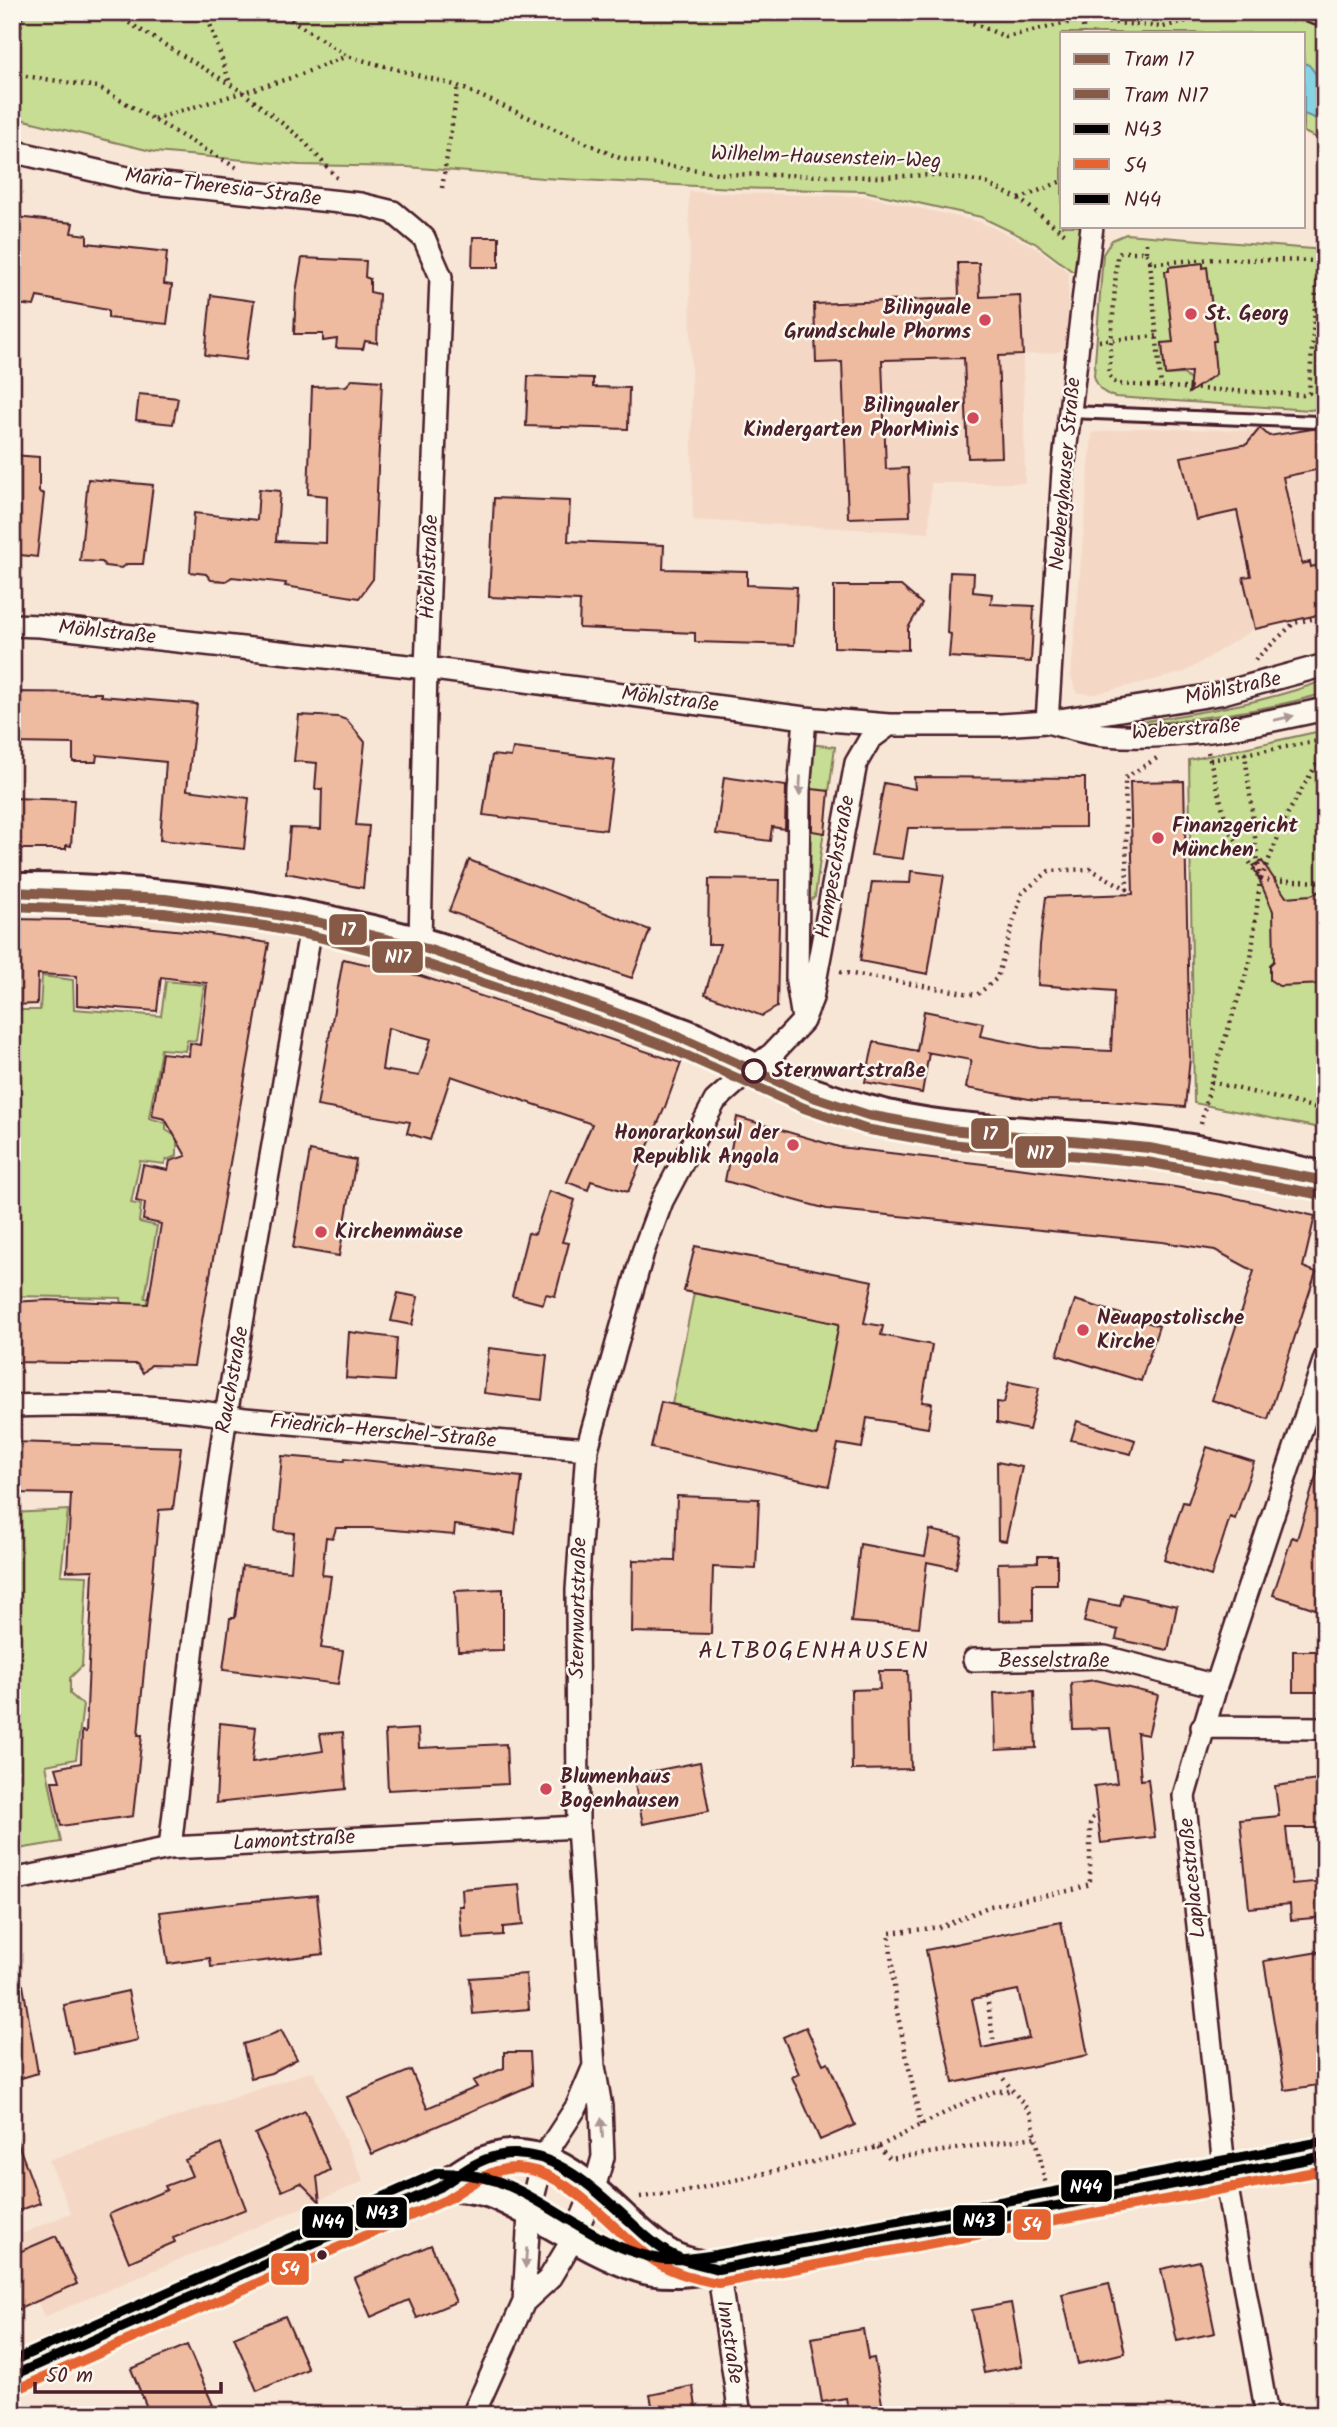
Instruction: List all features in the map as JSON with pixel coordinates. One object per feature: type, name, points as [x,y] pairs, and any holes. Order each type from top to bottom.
[{"type":"street","points":[[1312,12],[1325,16]]},
{"type":"street","name":"Maria-Theresia-Straße","points":[[12,151],[144,182],[360,204],[393,212]]},
{"type":"street","name":"Höchlstraße","points":[[393,212],[424,238],[441,277],[426,668],[420,941]]},
{"type":"street","name":"Neuberghauser Straße","points":[[1047,722],[1063,470],[1092,228]]},
{"type":"street","name":"Möhlstraße","points":[[12,625],[426,668],[805,718],[889,725],[1047,722],[1219,694],[1325,665]]},
{"type":"street","name":"Weberstraße","points":[[1047,722],[1104,735],[1156,735],[1246,727],[1325,709]]},
{"type":"street","name":"Hompeschstraße","points":[[803,1021],[797,982],[799,792],[805,718]]},
{"type":"street","name":"Hompeschstraße","points":[[755,1067],[772,1054],[803,1021],[812,998],[818,969],[856,763],[870,739],[889,725]]},
{"type":"street","points":[[12,887],[176,894],[313,915],[420,941],[686,1033],[815,1093],[902,1118],[974,1127],[1122,1138],[1196,1149],[1325,1176]]},
{"type":"street","name":"Rauchstraße","points":[[170,1848],[194,1637],[226,1415],[313,915]]},
{"type":"street","name":"Sternwartstraße","points":[[524,2302],[549,2279],[573,2239],[594,2189],[603,2157],[601,2107],[594,2066],[578,1827],[577,1590],[587,1449],[643,1252],[662,1201],[715,1101],[755,1067]]},
{"type":"street","name":"Laplacestraße","points":[[1267,2415],[1225,2176],[1184,1796],[1202,1727],[1325,1358]]},
{"type":"street","name":"Friedrich-Herschel-Straße","points":[[12,1406],[98,1404],[587,1449]]},
{"type":"street","name":"Besselstraße","points":[[974,1660],[1105,1657],[1216,1686]]},
{"type":"street","points":[[1202,1727],[1325,1728]]},
{"type":"street","name":"Lamontstraße","points":[[12,1880],[170,1848],[578,1827]]},
{"type":"street","name":"Sternwartstraße","points":[[524,2302],[529,2214],[543,2158],[577,2106],[594,2066]]},
{"type":"street","points":[[12,2376],[440,2186],[474,2165],[506,2154],[527,2153],[570,2171],[667,2252],[677,2258],[718,2269]]},
{"type":"street","points":[[440,2186],[476,2190],[492,2195],[573,2239],[639,2269],[668,2273],[718,2269],[1325,2156]]},
{"type":"street","name":"Innstraße","points":[[718,2269],[740,2415]]},
{"type":"street","points":[[472,2415],[524,2302]]},
{"type":"lane","points":[[1070,412],[1317,422]]},
{"type":"path","points":[[22,12],[14,75],[98,88],[237,168]]},
{"type":"path","points":[[111,12],[230,84],[301,138],[360,204]]},
{"type":"path","points":[[206,12],[230,84]]},
{"type":"path","name":"Wilhelm-Hausenstein-Weg","points":[[279,12],[347,56],[458,86],[622,159],[724,174],[880,177],[933,175],[984,183],[1019,199],[1089,253]]},
{"type":"path","points":[[947,12],[1006,37],[1080,20],[1163,27],[1221,12]]},
{"type":"path","points":[[1081,12],[1084,32]]},
{"type":"path","points":[[153,119],[294,77],[347,56]]},
{"type":"path","points":[[442,188],[458,86]]},
{"type":"path","points":[[1019,199],[1060,182]]},
{"type":"path","points":[[1146,243],[1150,260],[1161,387]]},
{"type":"path","points":[[1146,252],[1126,251],[1116,257],[1109,374],[1112,380],[1117,384],[1303,395],[1309,393],[1319,253]]},
{"type":"path","points":[[1150,260],[1154,263],[1215,259],[1318,261]]},
{"type":"path","points":[[1111,341],[1157,336]]},
{"type":"path","points":[[1219,694],[1294,623],[1325,616]]},
{"type":"path","points":[[1205,731],[1227,825],[1260,880]]},
{"type":"path","points":[[818,969],[977,995],[997,978],[1022,892],[1049,871],[1090,869],[1127,888],[1125,778],[1159,757],[1160,746],[1156,735]]},
{"type":"path","points":[[1210,760],[1325,740]]},
{"type":"path","points":[[1260,880],[1288,813],[1325,750]]},
{"type":"path","points":[[1196,1149],[1211,1082],[1251,959],[1260,880],[1245,753]]},
{"type":"path","points":[[1260,880],[1325,882]]},
{"type":"path","points":[[1211,1082],[1325,1110]]},
{"type":"path","points":[[921,2125],[896,2007],[889,1934],[941,1927],[990,1906],[1073,1890],[1090,1884],[1090,1822],[1097,1811]]},
{"type":"path","points":[[987,1996],[994,2045]]},
{"type":"path","points":[[999,2073],[1031,2114],[1043,2173]]},
{"type":"path","points":[[636,2197],[679,2193],[878,2147],[966,2102],[996,2091],[1012,2091]]},
{"type":"path","points":[[878,2147],[890,2159],[1035,2137]]},
{"type":"shaded area","points":[[689,192],[866,196],[980,222],[1033,246],[1069,272],[1065,347],[1058,352],[1023,355],[1025,483],[931,483],[929,533],[693,520]]},
{"type":"shaded area","points":[[1325,423],[1325,613],[1254,629],[1185,672],[1095,694],[1077,693],[1071,677],[1092,433],[1137,428],[1264,431],[1275,435],[1324,427]]},
{"type":"shaded area","points":[[313,2071],[364,2181],[44,2317],[12,2238],[71,2213],[49,2160]]},
{"type":"green space","points":[[12,12],[1283,12],[1325,24],[1325,142],[1306,133],[1306,32],[1060,32],[1060,228],[1102,228],[1098,272],[1072,271],[1035,243],[981,217],[864,191],[734,188],[543,178],[407,167],[299,165],[155,152],[12,117]]},
{"type":"green space","points":[[1126,234],[1325,250],[1325,403],[1310,410],[1115,397],[1104,392],[1094,376],[1103,254],[1112,240]],"holes":[[[1202,263],[1203,268],[1207,268],[1216,340],[1208,342],[1216,370],[1204,377],[1207,381],[1204,383],[1190,380],[1184,374],[1165,375],[1162,344],[1173,342],[1166,271],[1169,271],[1169,267]]]},
{"type":"green space","points":[[1325,680],[1325,693],[1277,705],[1203,717],[1128,724],[1253,702]]},
{"type":"green space","points":[[1325,730],[1325,1129],[1194,1103],[1189,760]]},
{"type":"green space","points":[[809,744],[835,747],[815,897],[805,904]]},
{"type":"green space","points":[[42,976],[73,980],[74,1009],[161,1016],[166,981],[204,985],[196,1041],[187,1040],[185,1051],[161,1049],[149,1118],[166,1123],[166,1130],[177,1137],[177,1156],[166,1160],[164,1164],[140,1161],[131,1203],[141,1205],[139,1222],[157,1226],[145,1298],[161,1301],[123,1310],[121,1298],[12,1296],[12,1010],[40,1010]]},
{"type":"green space","points":[[694,1293],[839,1324],[817,1436],[672,1404]]},
{"type":"green space","points":[[68,1510],[61,1575],[87,1576],[82,1666],[70,1678],[70,1694],[83,1705],[76,1759],[46,1765],[61,1842],[12,1850],[12,1513]]},
{"type":"water","points":[[1306,64],[1325,86],[1325,122],[1306,115]]},
{"type":"building","points":[[15,217],[73,223],[71,233],[87,235],[87,243],[167,252],[164,284],[172,285],[167,324],[108,318],[108,310],[37,297],[34,306],[16,304],[18,290],[12,289],[12,238]]},
{"type":"building","points":[[473,237],[499,237],[499,267],[472,267]]},
{"type":"building","points":[[302,258],[366,261],[365,277],[370,279],[370,292],[379,294],[377,343],[365,341],[363,349],[336,348],[337,339],[323,341],[323,334],[294,334],[296,292]]},
{"type":"building","points":[[958,263],[979,263],[980,297],[1020,295],[1023,355],[998,356],[1002,457],[968,458],[964,358],[882,360],[886,469],[908,468],[910,516],[848,518],[842,362],[816,363],[814,304],[959,298]]},
{"type":"building","name":"St. Georg","points":[[1203,263],[1203,268],[1207,267],[1216,341],[1213,341],[1216,374],[1189,393],[1191,372],[1165,375],[1162,343],[1173,342],[1165,271],[1169,271],[1169,267]]},
{"type":"building","points":[[211,295],[254,301],[246,360],[205,355]]},
{"type":"building","points":[[528,376],[593,378],[593,387],[629,388],[628,429],[526,426]]},
{"type":"building","points":[[353,379],[382,381],[373,579],[359,598],[285,586],[286,583],[232,577],[226,581],[211,580],[206,574],[190,572],[194,513],[257,520],[259,489],[280,491],[276,541],[326,543],[327,496],[308,494],[312,387],[346,386]]},
{"type":"building","points":[[139,394],[178,398],[173,424],[136,420]]},
{"type":"building","points":[[1325,427],[1325,468],[1283,477],[1302,564],[1310,562],[1311,567],[1325,563],[1325,604],[1320,605],[1322,614],[1255,629],[1243,577],[1251,576],[1237,511],[1196,520],[1181,457],[1247,444],[1260,428],[1269,436]]},
{"type":"building","points":[[12,455],[39,457],[39,492],[44,494],[37,557],[12,554]]},
{"type":"building","points":[[88,479],[153,485],[143,564],[127,564],[122,568],[105,566],[102,562],[80,561]]},
{"type":"building","points":[[494,498],[570,501],[568,541],[664,545],[663,569],[747,571],[747,585],[797,587],[794,645],[695,642],[695,633],[579,628],[580,601],[489,597]]},
{"type":"building","points":[[950,572],[974,573],[973,592],[992,594],[991,604],[1034,606],[1031,662],[949,657],[951,634],[947,633]]},
{"type":"building","points":[[834,586],[901,586],[922,604],[908,628],[908,650],[834,647]]},
{"type":"building","points":[[12,692],[101,693],[101,696],[197,704],[187,790],[249,798],[244,849],[160,840],[166,762],[97,755],[96,762],[73,762],[73,744],[12,743]]},
{"type":"building","points":[[299,715],[347,720],[365,742],[356,825],[369,826],[363,888],[286,873],[290,828],[321,829],[322,789],[315,789],[317,763],[294,761]]},
{"type":"building","points":[[513,748],[615,760],[606,830],[483,815],[492,755],[511,757]]},
{"type":"building","points":[[724,777],[786,786],[785,829],[772,827],[770,841],[716,834]]},
{"type":"building","points":[[914,777],[1085,778],[1085,827],[908,828],[903,859],[871,855],[884,783],[915,789]]},
{"type":"building","points":[[1184,781],[1190,1058],[1185,1107],[1107,1101],[1035,1100],[966,1088],[971,1060],[926,1052],[929,1053],[922,1093],[865,1082],[874,1042],[917,1051],[924,1011],[983,1023],[980,1036],[1040,1048],[1111,1051],[1114,991],[1038,985],[1046,897],[1133,894],[1130,782]]},
{"type":"building","points":[[812,789],[829,791],[825,833],[812,831]]},
{"type":"building","points":[[12,798],[74,800],[71,846],[66,845],[66,849],[12,849]]},
{"type":"building","points":[[469,860],[650,930],[632,978],[449,911]]},
{"type":"building","points":[[1262,861],[1286,897],[1311,895],[1325,889],[1325,984],[1279,986],[1270,980],[1270,965],[1274,961],[1273,911],[1253,866]]},
{"type":"building","points":[[911,871],[944,875],[928,974],[860,961],[872,882],[910,883]]},
{"type":"building","points":[[709,879],[780,880],[777,1007],[762,1016],[705,994],[720,944],[708,944]]},
{"type":"building","points":[[12,919],[70,920],[196,932],[269,943],[194,1366],[151,1365],[143,1373],[137,1364],[12,1362],[12,1302],[48,1300],[148,1304],[161,1224],[143,1220],[145,1203],[136,1201],[143,1165],[168,1170],[170,1161],[186,1156],[165,1119],[152,1116],[162,1053],[189,1056],[190,1043],[200,1045],[207,983],[161,977],[157,1011],[77,1005],[77,976],[38,974],[37,1004],[12,1005]]},
{"type":"building","points":[[343,959],[421,976],[681,1063],[628,1192],[591,1181],[588,1190],[567,1182],[592,1124],[451,1076],[430,1140],[407,1133],[410,1122],[317,1106]],"holes":[[[388,1028],[431,1039],[419,1076],[382,1070]]]},
{"type":"building","points":[[737,1117],[839,1147],[1169,1186],[1315,1216],[1303,1267],[1316,1272],[1268,1419],[1212,1400],[1254,1271],[1215,1250],[1162,1242],[827,1209],[725,1181]]},
{"type":"building","points":[[310,1151],[356,1160],[339,1256],[293,1248]]},
{"type":"building","points":[[549,1191],[575,1200],[562,1242],[569,1243],[555,1296],[546,1294],[543,1304],[512,1296],[528,1233],[535,1234]]},
{"type":"building","points":[[695,1246],[873,1281],[864,1323],[883,1326],[881,1335],[932,1345],[922,1402],[932,1403],[928,1428],[867,1418],[862,1448],[838,1444],[829,1486],[651,1448],[661,1402],[817,1436],[839,1324],[684,1291]]},
{"type":"building","points":[[398,1293],[418,1297],[412,1325],[391,1321]]},
{"type":"building","points":[[1075,1300],[1159,1326],[1141,1381],[1057,1355]]},
{"type":"building","points":[[349,1332],[397,1338],[394,1381],[346,1378]]},
{"type":"building","points":[[489,1348],[547,1355],[542,1400],[484,1393]]},
{"type":"building","points":[[1009,1382],[1039,1388],[1029,1430],[997,1423],[997,1402],[1004,1403]]},
{"type":"building","points":[[1077,1421],[1135,1440],[1131,1454],[1071,1440]]},
{"type":"building","points":[[12,1442],[181,1447],[173,1509],[159,1510],[138,1735],[142,1735],[133,1816],[61,1826],[52,1781],[60,1781],[56,1768],[81,1763],[82,1731],[86,1732],[93,1570],[67,1571],[71,1494],[12,1493]]},
{"type":"building","points":[[1207,1447],[1254,1462],[1235,1519],[1230,1517],[1211,1576],[1164,1560],[1183,1502],[1188,1503]]},
{"type":"building","points":[[282,1456],[344,1461],[345,1458],[522,1477],[515,1534],[455,1525],[454,1535],[336,1528],[333,1538],[326,1537],[322,1575],[331,1576],[321,1648],[343,1651],[338,1684],[223,1670],[230,1618],[235,1618],[242,1566],[291,1571],[294,1533],[275,1531]]},
{"type":"building","points":[[997,1462],[1022,1467],[1006,1541],[998,1540]]},
{"type":"building","points":[[1320,1463],[1325,1464],[1325,1612],[1273,1595],[1292,1537],[1297,1539]]},
{"type":"building","points":[[677,1496],[759,1499],[756,1569],[713,1567],[711,1634],[632,1632],[633,1560],[675,1561]]},
{"type":"building","points":[[930,1530],[962,1537],[956,1568],[927,1562],[919,1627],[851,1622],[860,1544],[925,1556]]},
{"type":"building","points":[[1038,1556],[1057,1556],[1057,1584],[1033,1584],[1033,1620],[999,1621],[998,1563],[1038,1562]]},
{"type":"building","points":[[503,1589],[503,1650],[458,1651],[455,1591]]},
{"type":"building","points":[[1123,1594],[1177,1606],[1168,1650],[1116,1639],[1118,1630],[1084,1622],[1089,1600],[1120,1606]]},
{"type":"building","points":[[1293,1651],[1325,1651],[1325,1692],[1293,1692]]},
{"type":"building","points":[[879,1671],[908,1671],[911,1769],[852,1770],[851,1690],[880,1689]]},
{"type":"building","points":[[1096,1680],[1158,1695],[1148,1735],[1137,1733],[1141,1780],[1148,1779],[1155,1837],[1101,1843],[1094,1786],[1117,1783],[1110,1728],[1073,1729],[1071,1683]]},
{"type":"building","points":[[1034,1691],[1036,1748],[996,1750],[994,1693]]},
{"type":"building","points":[[220,1723],[256,1727],[252,1762],[323,1751],[320,1734],[343,1732],[346,1789],[216,1803]]},
{"type":"building","points":[[418,1729],[419,1748],[506,1744],[508,1784],[388,1790],[385,1731]]},
{"type":"building","points":[[700,1762],[709,1811],[643,1824],[633,1775]]},
{"type":"building","points":[[1325,1779],[1325,1828],[1286,1828],[1292,1884],[1325,1881],[1325,1917],[1291,1920],[1290,1904],[1249,1908],[1240,1820],[1279,1816],[1275,1786]]},
{"type":"building","points":[[519,1884],[523,1925],[503,1927],[503,1935],[462,1938],[459,1906],[463,1906],[462,1889]]},
{"type":"building","points":[[317,1895],[323,1954],[211,1967],[210,1958],[168,1964],[160,1912]]},
{"type":"building","points":[[1061,1922],[1088,2055],[953,2083],[926,1950]],"holes":[[[1018,1990],[1029,2038],[982,2048],[972,1999]]]},
{"type":"building","points":[[1325,1951],[1325,2084],[1285,2090],[1264,1961]]},
{"type":"building","points":[[526,1974],[529,2009],[473,2014],[470,1978]]},
{"type":"building","points":[[23,1985],[38,2073],[12,2081],[12,1986]]},
{"type":"building","points":[[128,1991],[138,2040],[74,2054],[64,2005]]},
{"type":"building","points":[[806,2027],[823,2064],[828,2062],[855,2125],[820,2140],[792,2077],[799,2074],[783,2037]]},
{"type":"building","points":[[281,2030],[297,2059],[271,2073],[251,2078],[243,2044]]},
{"type":"building","points":[[504,2052],[530,2052],[532,2085],[372,2154],[347,2097],[411,2070],[427,2108],[477,2087],[473,2081],[504,2068]]},
{"type":"building","points":[[305,2111],[330,2170],[317,2177],[320,2202],[301,2183],[282,2191],[255,2134]]},
{"type":"building","points":[[14,2133],[40,2203],[12,2213],[12,2134]]},
{"type":"building","points":[[221,2144],[246,2209],[173,2238],[175,2242],[129,2262],[109,2214],[167,2190],[165,2186],[192,2176],[185,2160]]},
{"type":"building","points":[[56,2236],[77,2284],[12,2312],[12,2255]]},
{"type":"building","points":[[431,2245],[456,2302],[417,2318],[409,2300],[371,2317],[354,2278]]},
{"type":"building","points":[[1200,2261],[1215,2333],[1177,2341],[1161,2269]]},
{"type":"building","points":[[1109,2283],[1125,2353],[1078,2364],[1062,2294]]},
{"type":"building","points":[[1011,2303],[1022,2366],[984,2373],[972,2310]]},
{"type":"building","points":[[285,2316],[308,2369],[257,2391],[234,2337]]},
{"type":"building","points":[[863,2329],[868,2359],[874,2358],[884,2415],[849,2415],[846,2398],[822,2402],[811,2338]]},
{"type":"building","points":[[187,2345],[213,2405],[191,2415],[150,2415],[131,2369]]},
{"type":"building","points":[[693,2386],[697,2415],[654,2415],[650,2395]]},
{"type":"tram line","name":"17","points":[[12,892],[165,899],[317,922],[427,949],[608,1010],[670,1033],[810,1096],[868,1115],[950,1130],[1149,1148],[1325,1181]]},
{"type":"tram line","name":"N17","points":[[12,906],[164,913],[264,926],[314,936],[423,963],[603,1023],[665,1046],[804,1108],[865,1129],[949,1144],[1147,1162],[1322,1195]]},
{"type":"transit line","name":"N44","points":[[12,2361],[438,2173],[497,2181],[611,2243],[651,2257],[675,2259],[716,2255],[1322,2142]]},
{"type":"transit line","name":"N43","points":[[12,2376],[440,2187],[474,2165],[496,2156],[532,2156],[565,2169],[595,2190],[661,2248],[679,2258],[718,2269],[1325,2156]]},
{"type":"transit line","name":"54","points":[[18,2389],[446,2200],[497,2171],[519,2168],[541,2173],[561,2183],[581,2197],[653,2260],[684,2275],[718,2283],[1325,2170]]},
{"type":"place","name":"St. Georg","points":[[1191,314]]},
{"type":"place","name":"Bilinguale Grundschule Phorms","points":[[985,320]]},
{"type":"place","name":"Bilingualer Kindergarten PhorMinis","points":[[973,418]]},
{"type":"place","name":"Finanzgericht München","points":[[1158,838]]},
{"type":"place","name":"Sternwartstraße","points":[[754,1071]]},
{"type":"place","name":"Honorarkonsul der Republik Angola","points":[[793,1145]]},
{"type":"place","name":"Kirchenmäuse","points":[[321,1232]]},
{"type":"place","name":"Neuapostolische Kirche","points":[[1083,1330]]},
{"type":"place","name":"Blumenhaus Bogenhausen","points":[[546,1789]]},
{"type":"district","name":"ALTBOGENHAUSEN","points":[[814,1651]]}]
